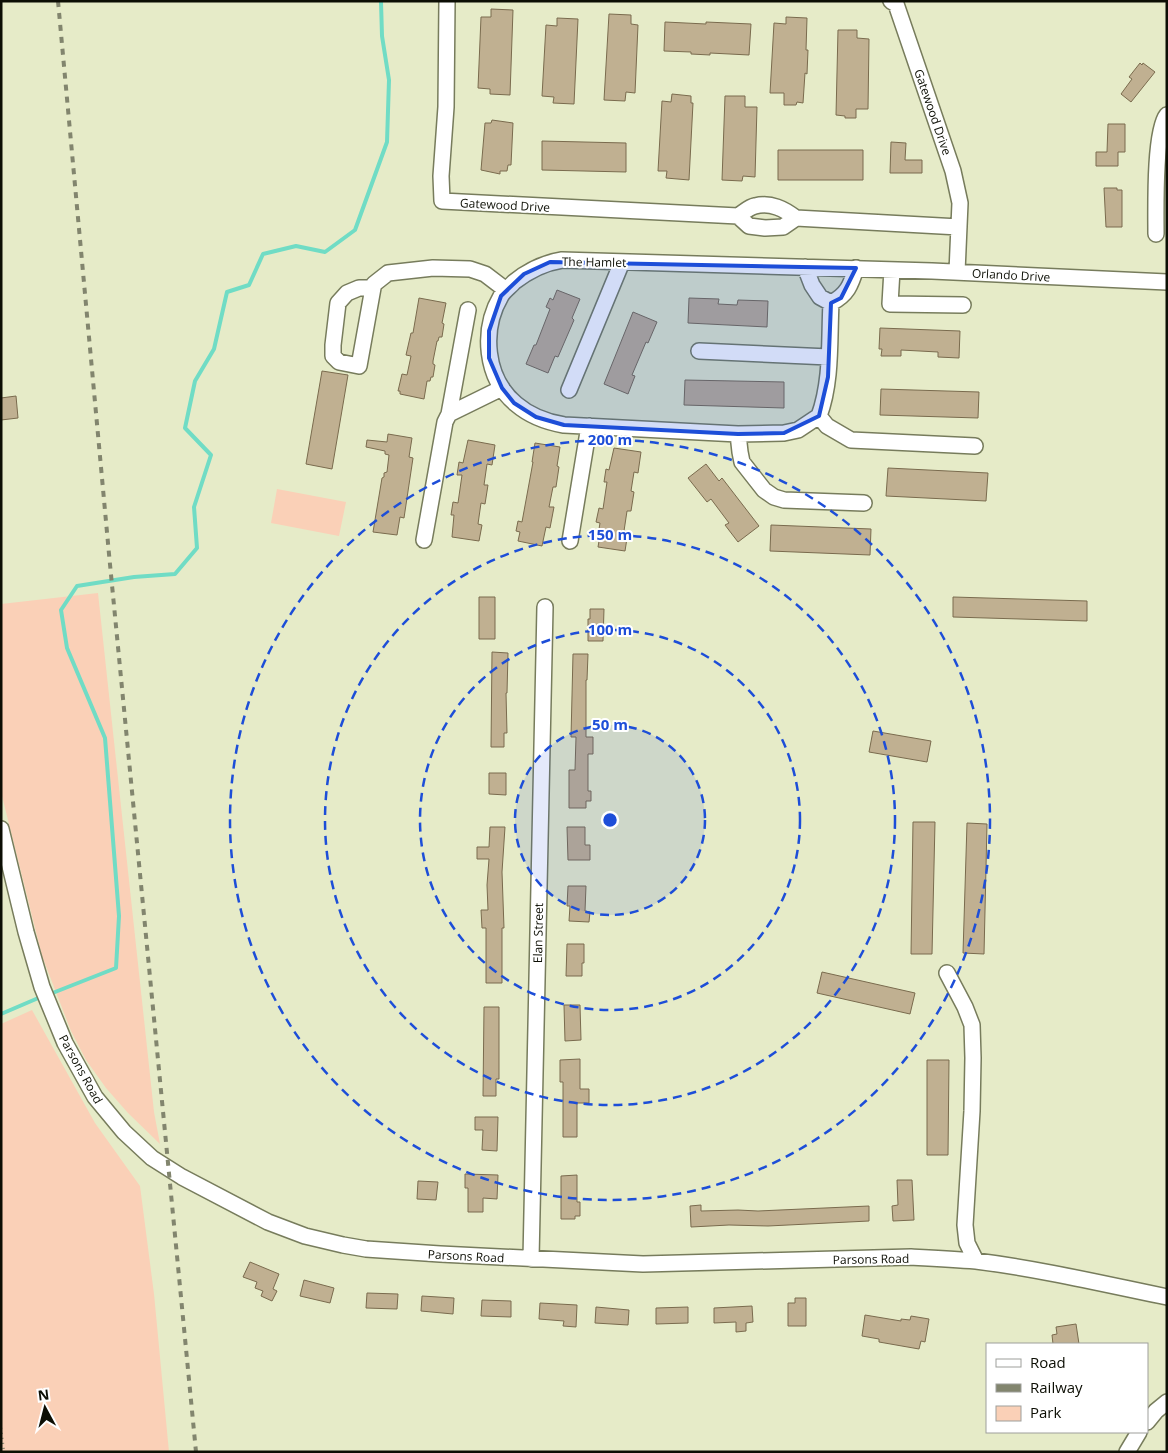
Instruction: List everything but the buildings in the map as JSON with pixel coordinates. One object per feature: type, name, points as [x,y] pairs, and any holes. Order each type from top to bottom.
[{"type":"street","name":"Gatewood Drive","points":[[447,1],[446,107],[441,176],[442,201],[738,216],[754,206],[767,205],[784,209],[796,218],[959,227]]},
{"type":"street","name":"Gatewood Drive","points":[[891,1],[896,4],[953,171],[960,202],[957,272]]},
{"type":"street","points":[[1156,234],[1159,139],[1164,118],[1167,115]]},
{"type":"street","name":"Gatewood Drive","points":[[738,216],[750,226],[765,228],[783,227],[796,218]]},
{"type":"street","name":"The Hamlet","points":[[819,416],[798,430],[784,433],[738,434],[564,425],[548,422],[536,418],[514,403],[502,388],[489,358],[489,331],[494,312],[501,296],[506,290],[524,274],[550,262],[562,260],[856,268]]},
{"type":"street","points":[[569,390],[622,262]]},
{"type":"street","points":[[805,267],[812,285],[820,297],[831,303]]},
{"type":"street","points":[[373,288],[359,288],[347,293],[338,303],[332,345],[334,356],[339,362],[358,366],[374,284],[388,273],[433,268],[470,268],[485,274],[506,290]]},
{"type":"street","points":[[831,303],[841,298],[851,284],[856,268]]},
{"type":"street","name":"Orlando Drive","points":[[856,268],[1167,282]]},
{"type":"street","points":[[892,270],[890,304],[963,306]]},
{"type":"street","points":[[831,303],[828,377],[824,402],[819,416],[827,426],[851,440],[976,446]]},
{"type":"street","points":[[424,540],[445,422],[449,414],[468,310]]},
{"type":"street","points":[[699,351],[829,357]]},
{"type":"street","points":[[449,414],[502,388]]},
{"type":"street","points":[[570,541],[589,426]]},
{"type":"street","points":[[738,434],[742,462],[764,490],[774,497],[784,500],[864,503]]},
{"type":"street","name":"Elan Street","points":[[531,1259],[545,607]]},
{"type":"street","name":"Parsons Road","points":[[1,829],[26,932],[42,987],[65,1043],[95,1097],[134,1143],[152,1158],[182,1177],[268,1222],[291,1231],[342,1245],[420,1253],[643,1264],[911,1257],[976,1261],[1166,1297]]},
{"type":"street","points":[[947,973],[972,1024],[972,1111],[965,1225],[967,1243],[976,1261]]},
{"type":"street","points":[[1148,1421],[1167,1402]]},
{"type":"street","points":[[1127,1452],[1138,1433]]},
{"type":"path","points":[[1,1428],[4,1452]]},
{"type":"highlighted area","points":[[550,262],[856,268],[841,298],[831,303],[828,377],[819,416],[784,433],[738,434],[564,425],[536,417],[514,403],[502,388],[489,358],[489,331],[501,296],[524,274]]},
{"type":"green space","points":[[277,489],[346,502],[339,536],[271,523]]},
{"type":"green space","points":[[98,593],[154,1112],[160,1144],[128,1113],[106,1088],[86,1060],[71,1031],[42,956],[1,792],[1,604]]},
{"type":"green space","points":[[32,1010],[95,1123],[140,1186],[154,1294],[169,1452],[1,1452],[1,1024]]},
{"type":"waterway","points":[[50,994],[116,968],[119,916],[105,738],[67,648],[61,610],[77,586],[134,577],[175,574],[197,548],[194,507],[211,455],[185,428],[195,381],[214,349],[227,292],[249,285],[263,254],[296,246],[325,252],[355,230],[387,142],[389,80],[382,36],[381,2]]},
{"type":"waterway","points":[[1,1014],[43,996]]},
{"type":"railway","points":[[58,1],[109,554],[196,1452]]}]
